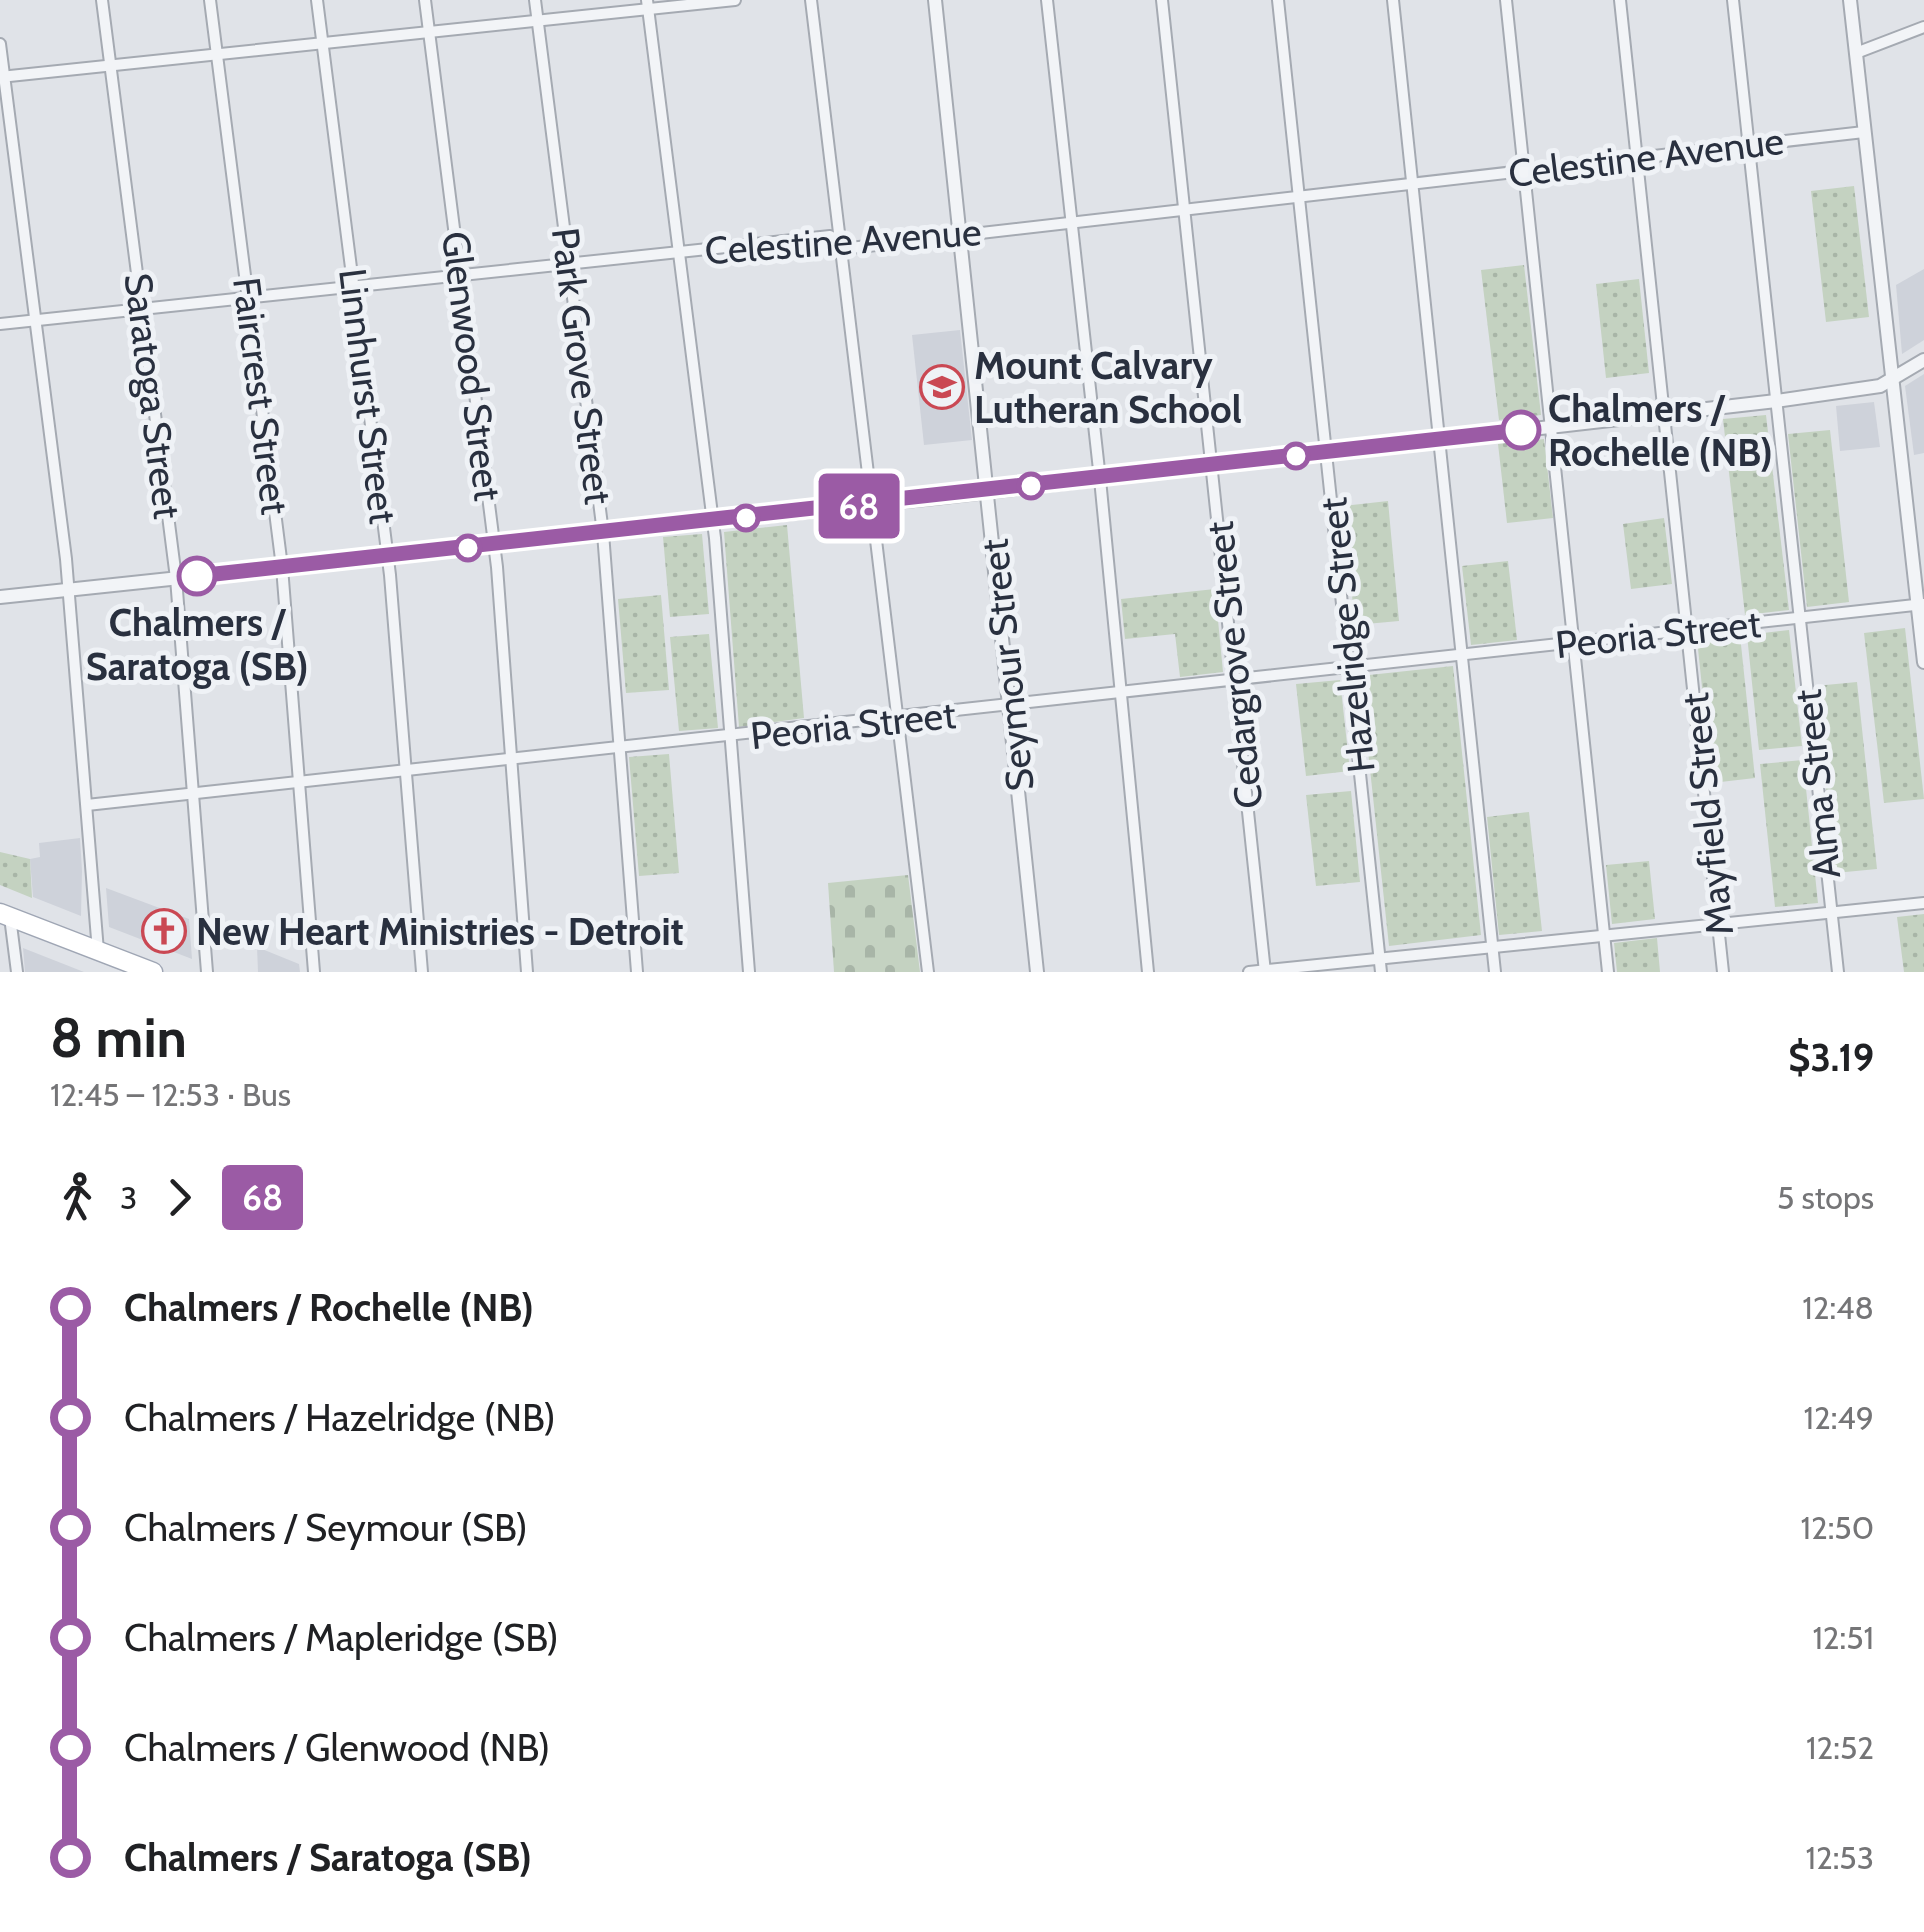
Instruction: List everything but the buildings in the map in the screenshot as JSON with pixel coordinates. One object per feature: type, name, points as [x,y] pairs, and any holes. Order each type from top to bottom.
[{"type":"main road","points":[[5,915],[150,971]]},
{"type":"street","name":"Saratoga Street","points":[[102,0],[176,578],[207,972]]},
{"type":"street","name":"Faircrest Street","points":[[210,0],[282,567],[314,972]]},
{"type":"street","name":"Linnhurst Street","points":[[318,0],[388,556],[422,972]]},
{"type":"street","name":"Glenwood Street","points":[[425,0],[494,545],[527,972]]},
{"type":"street","name":"Park Grove Street","points":[[535,0],[603,533],[637,972]]},
{"type":"street","points":[[2,77],[538,21],[648,5],[735,0]]},
{"type":"street","points":[[811,0],[928,972]]},
{"type":"street","name":"Seymour Street","points":[[935,0],[990,491],[1036,972]]},
{"type":"street","points":[[1046,0],[1100,479],[1148,972]]},
{"type":"street","name":"Cedargrove Street","points":[[1162,0],[1265,971]]},
{"type":"street","name":"Hazelridge Street","points":[[1278,0],[1329,452],[1381,972]]},
{"type":"street","points":[[1393,0],[1442,440],[1494,972]]},
{"type":"street","points":[[1506,0],[1554,426],[1608,972]]},
{"type":"street","name":"Mayfield Street","points":[[1620,0],[1724,972]]},
{"type":"street","name":"Alma Street","points":[[1733,0],[1838,972]]},
{"type":"street","points":[[1850,0],[1890,380],[1921,605],[1924,662]]},
{"type":"street","points":[[648,5],[713,522],[749,972]]},
{"type":"street","points":[[1856,53],[1924,26]]},
{"type":"street","points":[[0,44],[69,590],[98,951]]},
{"type":"street","name":"Celestine Avenue","points":[[0,324],[830,236],[850,248],[1864,132]]},
{"type":"street","points":[[0,597],[870,505],[1776,401],[1876,387],[1924,360]]},
{"type":"street","name":"Peoria Street","points":[[87,806],[1921,605]]},
{"type":"street","points":[[1249,972],[1924,904]]},
{"type":"street","points":[[5,915],[16,972]]},
{"type":"shaded area","points":[[1924,269],[1924,340],[1902,354],[1896,285]]},
{"type":"shaded area","name":"Mount Calvary Lutheran School","points":[[960,330],[972,440],[924,445],[912,335]]},
{"type":"shaded area","points":[[1924,374],[1924,453],[1914,455],[1905,386]]},
{"type":"shaded area","points":[[1874,402],[1880,447],[1840,451],[1836,406]]},
{"type":"shaded area","points":[[80,838],[81,916],[33,897],[30,859],[40,857],[39,843]]},
{"type":"shaded area","points":[[106,888],[189,919],[192,959],[109,927]]},
{"type":"shaded area","points":[[257,947],[299,964],[300,972],[258,972]]},
{"type":"shaded area","points":[[23,948],[84,972],[25,972]]},
{"type":"green space","points":[[1854,186],[1869,317],[1826,322],[1811,191]]},
{"type":"green space","points":[[1524,265],[1541,415],[1499,420],[1481,270]]},
{"type":"green space","points":[[1639,279],[1649,373],[1606,378],[1596,284]]},
{"type":"green space","points":[[1766,415],[1789,610],[1745,615],[1723,419]]},
{"type":"green space","points":[[1830,430],[1849,602],[1807,607],[1788,434]]},
{"type":"green space","points":[[1544,439],[1553,518],[1507,523],[1498,444]]},
{"type":"green space","points":[[1388,501],[1399,621],[1355,625],[1343,506]]},
{"type":"green space","points":[[1664,518],[1672,584],[1631,589],[1623,524]]},
{"type":"green space","points":[[787,525],[804,718],[739,727],[724,532]]},
{"type":"green space","points":[[702,534],[709,614],[670,617],[663,537]]},
{"type":"green space","points":[[1508,561],[1517,640],[1471,645],[1462,566]]},
{"type":"green space","points":[[1215,589],[1223,672],[1180,677],[1175,634],[1125,639],[1121,599]]},
{"type":"green space","points":[[661,595],[669,690],[626,693],[618,599]]},
{"type":"green space","points":[[1905,628],[1924,799],[1884,803],[1864,633]]},
{"type":"green space","points":[[1789,630],[1802,746],[1759,750],[1747,635]]},
{"type":"green space","points":[[709,634],[718,728],[679,731],[670,637]]},
{"type":"green space","points":[[1740,635],[1755,778],[1712,783],[1697,639]]},
{"type":"green space","points":[[1453,666],[1481,935],[1389,946],[1360,676]]},
{"type":"green space","points":[[1340,680],[1350,771],[1306,776],[1296,684]]},
{"type":"green space","points":[[1857,682],[1877,869],[1835,873],[1815,686]]},
{"type":"green space","points":[[669,754],[679,873],[639,876],[629,757]]},
{"type":"green space","points":[[1803,760],[1818,903],[1775,907],[1760,764]]},
{"type":"green space","points":[[1351,791],[1360,882],[1316,886],[1306,795]]},
{"type":"green space","points":[[1529,812],[1542,931],[1499,935],[1487,817]]},
{"type":"green space","points":[[0,852],[30,859],[32,898],[0,885]]},
{"type":"green space","points":[[1649,861],[1655,919],[1612,924],[1606,865]]},
{"type":"green space","points":[[908,875],[920,972],[834,972],[828,883]]},
{"type":"green space","points":[[1924,914],[1924,972],[1904,972],[1897,917]]},
{"type":"green space","points":[[1657,938],[1660,972],[1617,972],[1614,943]]},
{"type":"bus line","name":"68","points":[[197,576],[934,498],[1521,430]]},
{"type":"place","name":"Mount Calvary Lutheran School","points":[[942,387]]},
{"type":"place","name":"Chalmers / Rochelle (NB)","points":[[1521,430]]},
{"type":"place","name":"Chalmers / Saratoga (SB)","points":[[197,576]]},
{"type":"place","name":"New Heart Ministries - Detroit","points":[[164,931]]}]
